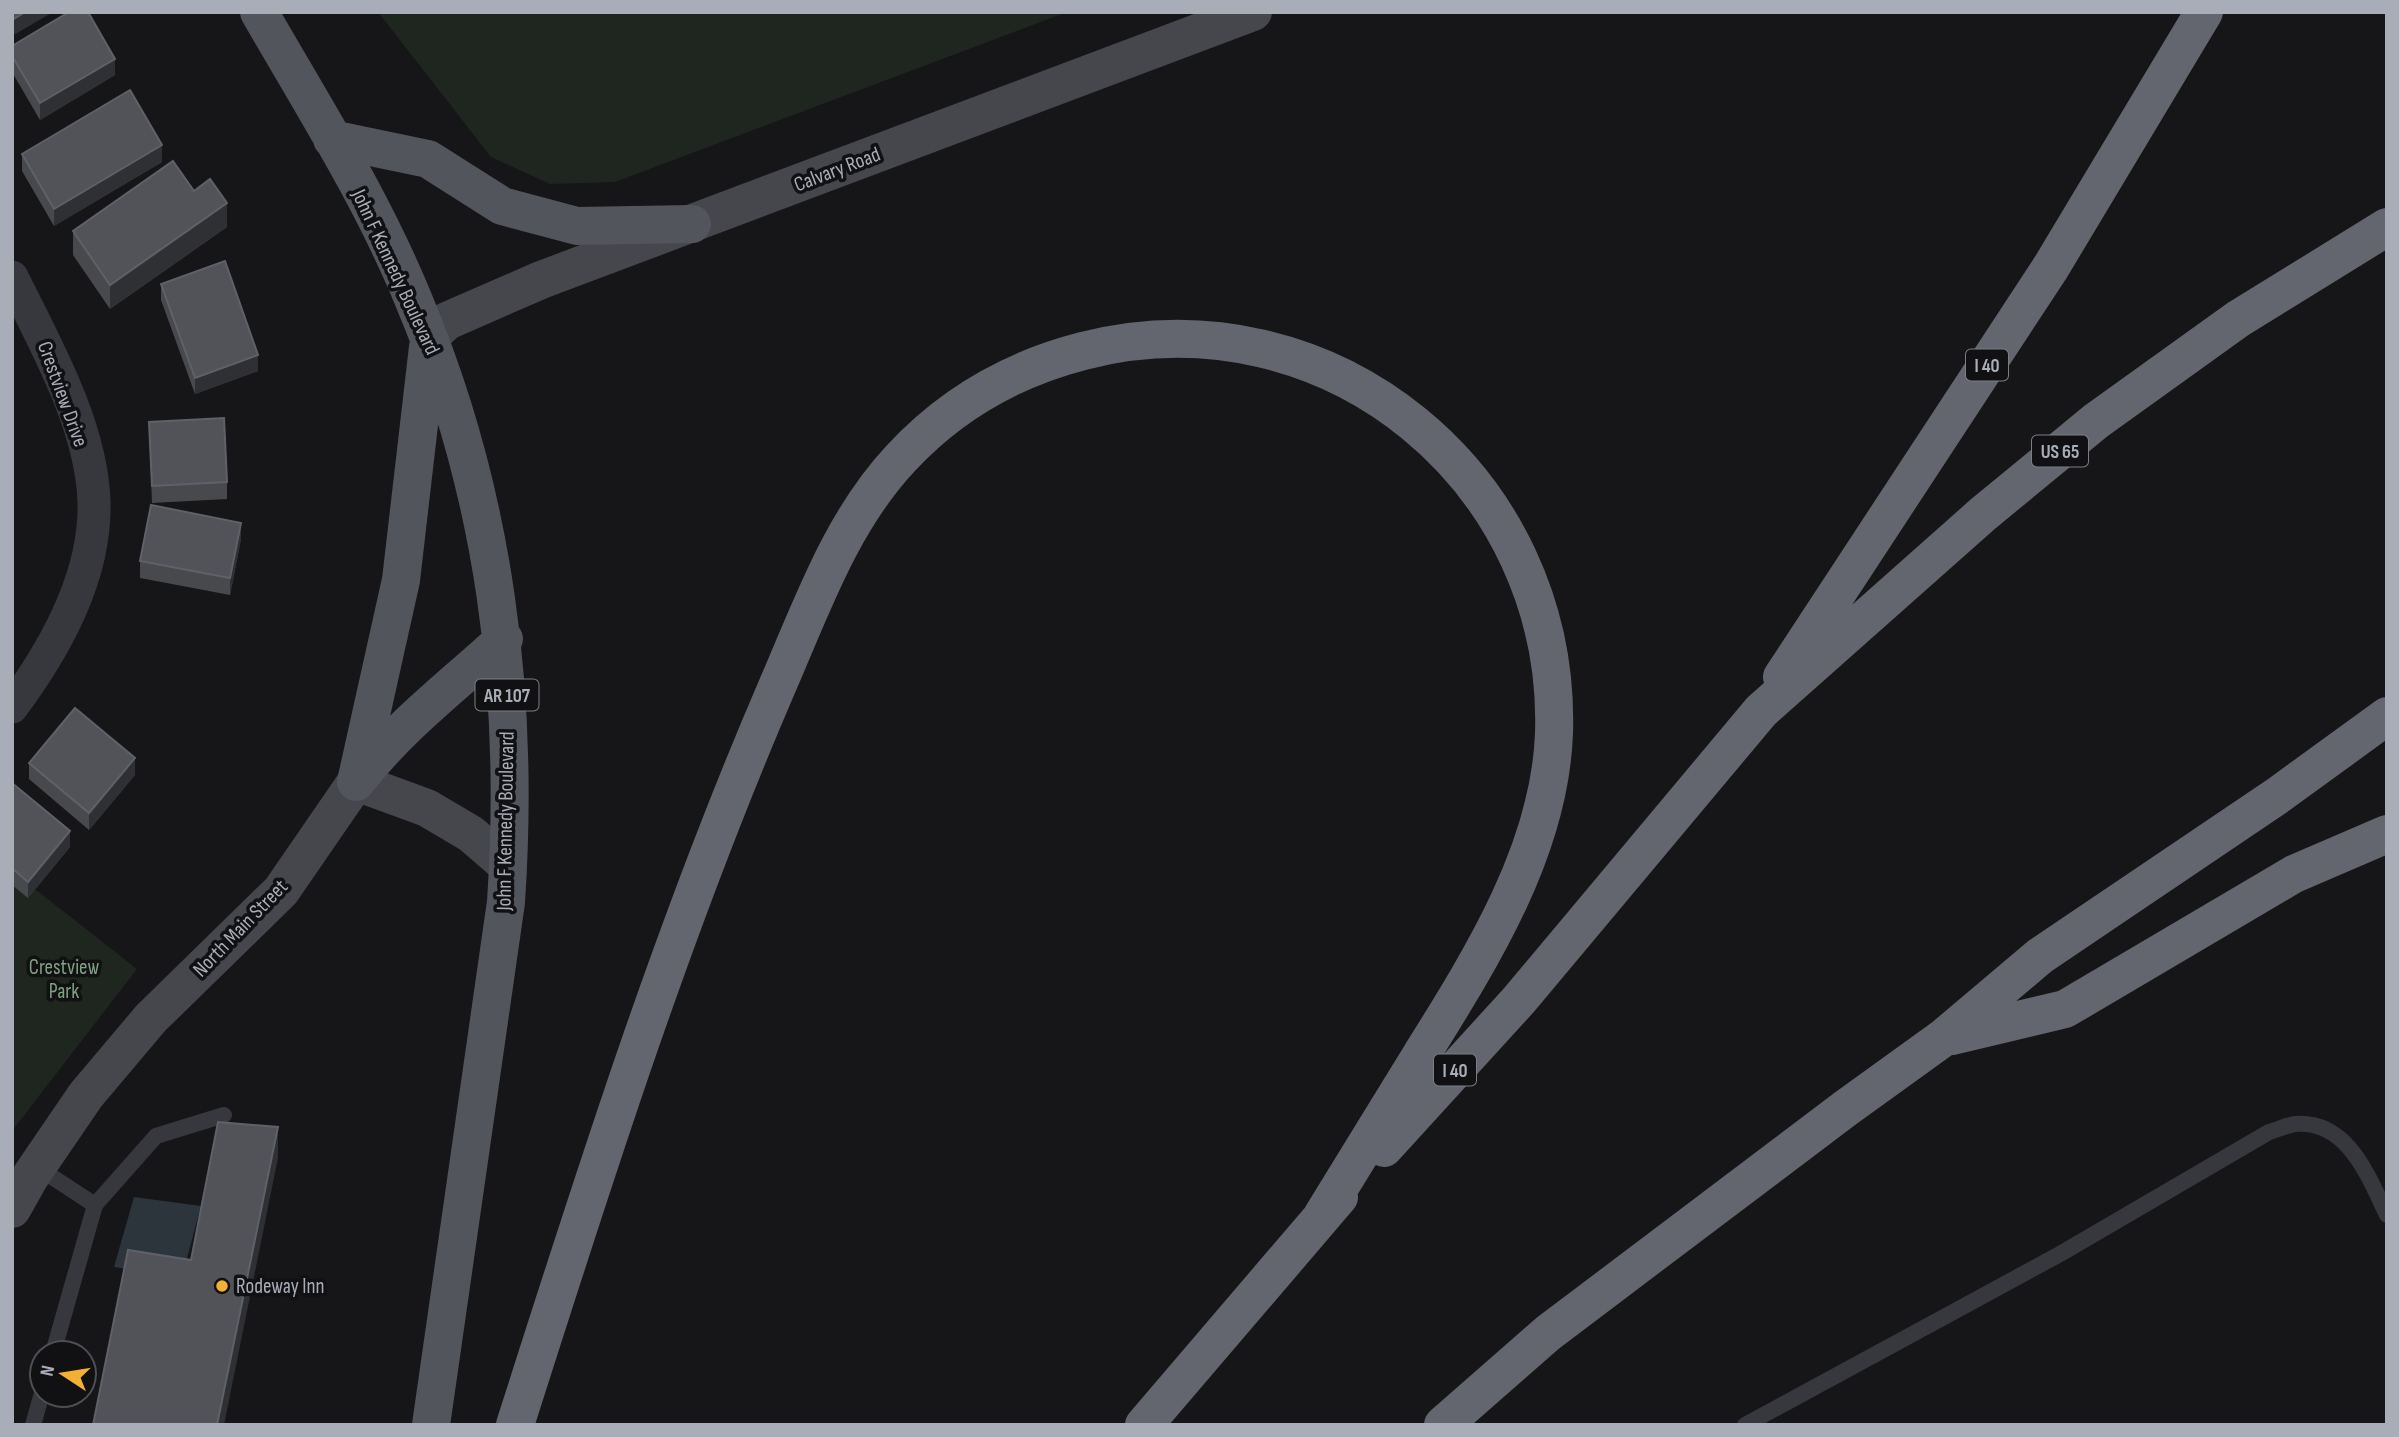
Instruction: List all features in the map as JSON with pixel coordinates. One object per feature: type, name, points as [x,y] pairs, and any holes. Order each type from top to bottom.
[{"type":"highway","name":"I 40","points":[[1144,1425],[1322,1216],[1519,1000],[1761,711],[1815,623],[2051,267],[2204,12]]},
{"type":"highway","name":"US 65","points":[[1761,711],[1983,514],[2096,421],[2238,319],[2387,227]]},
{"type":"highway","points":[[515,1425],[629,1074],[700,877],[762,722],[833,558],[860,510],[901,458],[948,415],[988,388],[1056,358],[1117,342],[1171,338],[1233,342],[1304,360],[1367,389],[1415,422],[1464,470],[1498,517],[1524,568],[1540,611],[1553,679],[1554,738],[1545,795],[1529,851],[1490,939],[1467,981],[1322,1216]]},
{"type":"highway","points":[[1443,1425],[1548,1333],[1943,1038],[2040,956],[2277,796],[2387,716]]},
{"type":"highway","points":[[1943,1038],[2065,1009],[2294,874],[2387,835]]},
{"type":"main road","name":"John F Kennedy Boulevard","points":[[259,12],[332,139],[402,275],[429,338],[451,398],[486,532],[504,639],[508,866],[474,1141],[431,1425]]},
{"type":"main road","name":"Calvary Road","points":[[429,338],[447,321],[541,280],[1253,12]]},
{"type":"main road","points":[[332,139],[428,159],[502,206],[577,226],[692,224]]},
{"type":"main road","points":[[356,782],[401,580],[429,338]]},
{"type":"main road","points":[[356,782],[386,744],[417,713],[504,639]]},
{"type":"main road","points":[[356,782],[427,808],[471,834],[508,866]]},
{"type":"main road","name":"North Main Street","points":[[12,1209],[86,1095],[151,1018],[281,891],[356,782]]},
{"type":"street","name":"Crestview Drive","points":[[12,277],[51,355],[82,435],[94,501],[90,545],[79,590],[41,668],[12,707]]},
{"type":"lane","points":[[57,1339],[95,1205],[156,1136],[224,1115]]},
{"type":"lane","points":[[1745,1425],[2060,1254],[2269,1132],[2295,1124],[2323,1128],[2349,1144],[2387,1215]]},
{"type":"lane","points":[[37,1167],[95,1205]]},
{"type":"green space","points":[[378,12],[1067,12],[615,182],[550,184],[491,157]]},
{"type":"green space","name":"Crestview Park","points":[[12,871],[137,969],[12,1131]]},
{"type":"shaded area","points":[[134,1197],[201,1206],[182,1277],[114,1267]]},
{"type":"building","points":[[12,12],[25,12],[12,20]]},
{"type":"building","points":[[69,12],[88,12],[115,59],[40,103],[12,56],[12,46]]},
{"type":"building","points":[[130,90],[162,145],[54,209],[22,154]]},
{"type":"building","points":[[173,161],[194,191],[210,179],[227,203],[110,285],[73,231]]},
{"type":"building","points":[[225,261],[258,355],[195,378],[161,284]]},
{"type":"building","points":[[224,418],[227,482],[152,486],[149,422]]},
{"type":"building","points":[[151,505],[241,523],[230,578],[140,561]]},
{"type":"building","points":[[75,708],[135,758],[89,813],[29,763]]},
{"type":"building","points":[[12,783],[70,831],[28,882],[12,868]]},
{"type":"building","name":"Rodeway Inn","points":[[218,1122],[278,1127],[217,1425],[93,1425],[128,1250],[191,1260]]},
{"type":"place","name":"Rodeway Inn","points":[[222,1286]]}]
